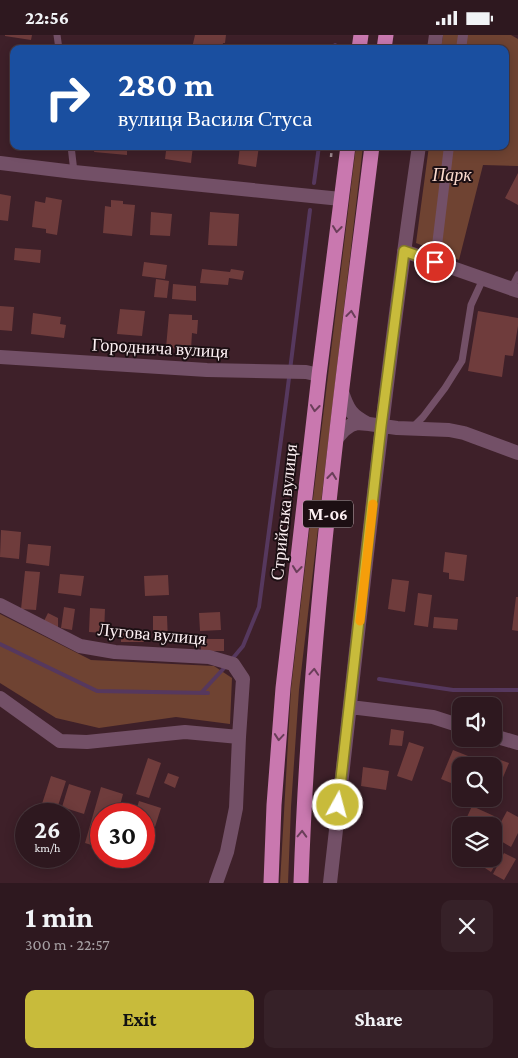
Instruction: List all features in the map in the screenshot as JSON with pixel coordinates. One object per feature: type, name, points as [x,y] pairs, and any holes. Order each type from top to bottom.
[{"type":"highway","name":"Стрийська вулиця","points":[[270,883],[283,688],[347,150]]},
{"type":"highway","name":"М-06","points":[[300,883],[318,623],[336,439],[372,150]]},
{"type":"street","points":[[330,883],[350,707],[375,425],[404,251],[418,150]]},
{"type":"street","points":[[435,262],[449,150]]},
{"type":"street","points":[[0,163],[341,199]]},
{"type":"street","points":[[404,251],[514,290]]},
{"type":"street","name":"Городнича вулиця","points":[[0,357],[207,371],[306,372],[319,375]]},
{"type":"street","points":[[342,392],[350,412],[358,419],[375,425]]},
{"type":"street","points":[[336,439],[344,430],[357,423],[398,428],[449,430],[464,433],[518,453]]},
{"type":"street","name":"Лугова вулиця","points":[[0,605],[80,646],[115,652],[209,657],[234,664],[243,679],[236,808],[227,852],[216,883]]},
{"type":"street","points":[[0,698],[60,741],[87,742],[186,732],[239,737]]},
{"type":"street","points":[[350,707],[433,717],[452,722]]},
{"type":"street","points":[[502,738],[518,743]]},
{"type":"lane","points":[[71,150],[74,172]]},
{"type":"lane","points":[[514,290],[518,275]]},
{"type":"lane","points":[[412,428],[423,417],[462,361],[471,305],[483,279]]},
{"type":"green space","name":"Парк","points":[[443,35],[511,35],[518,39],[518,166],[483,165],[459,260],[416,243],[428,150],[509,150],[509,45],[442,45]]},
{"type":"green space","points":[[356,150],[363,150],[299,690],[288,883],[280,883],[291,689]]},
{"type":"green space","points":[[0,614],[91,660],[214,666],[232,678],[230,724],[176,717],[99,728],[56,718],[0,683]]},
{"type":"building","points":[[5,35],[32,35],[31,40]]},
{"type":"building","points":[[195,35],[226,35],[225,43],[223,45],[193,45]]},
{"type":"building","points":[[94,150],[127,150],[127,155],[94,152]]},
{"type":"building","points":[[160,150],[193,150],[191,163],[165,159],[166,151]]},
{"type":"building","points":[[240,150],[258,150],[256,167],[238,164]]},
{"type":"building","points":[[518,173],[518,205],[505,198]]},
{"type":"building","points":[[0,194],[11,196],[8,221],[0,220]]},
{"type":"building","points":[[46,197],[62,200],[57,235],[46,233],[46,229],[32,227],[35,201],[45,203]]},
{"type":"building","points":[[111,200],[135,205],[132,236],[103,233],[105,206],[111,207]]},
{"type":"building","points":[[151,212],[172,214],[170,236],[150,235]]},
{"type":"building","points":[[210,212],[239,214],[237,246],[208,245]]},
{"type":"building","points":[[15,248],[41,250],[40,263],[14,260]]},
{"type":"building","points":[[144,262],[167,265],[165,279],[142,276]]},
{"type":"building","points":[[202,269],[230,272],[231,269],[244,271],[242,280],[229,278],[228,285],[200,283]]},
{"type":"building","points":[[156,279],[169,281],[167,298],[154,297]]},
{"type":"building","points":[[173,284],[196,286],[196,301],[172,299]]},
{"type":"building","points":[[0,306],[14,307],[12,331],[0,330]]},
{"type":"building","points":[[120,309],[145,311],[142,336],[117,334]]},
{"type":"building","points":[[478,311],[518,318],[513,356],[505,355],[502,377],[468,371]]},
{"type":"building","points":[[33,313],[61,317],[60,324],[66,325],[64,338],[31,334]]},
{"type":"building","points":[[169,314],[192,315],[192,320],[198,320],[197,334],[192,333],[191,349],[166,348]]},
{"type":"building","points":[[1,530],[21,532],[19,559],[0,557]]},
{"type":"building","points":[[28,544],[51,546],[49,566],[26,563]]},
{"type":"building","points":[[445,552],[467,555],[464,581],[449,579],[449,573],[443,572]]},
{"type":"building","points":[[25,571],[40,572],[36,610],[21,609]]},
{"type":"building","points":[[60,574],[84,576],[81,596],[58,593]]},
{"type":"building","points":[[168,575],[169,595],[145,596],[144,576]]},
{"type":"building","points":[[392,579],[409,581],[405,612],[388,609]]},
{"type":"building","points":[[418,593],[432,595],[428,627],[414,625]]},
{"type":"building","points":[[516,597],[518,597],[518,631],[512,630]]},
{"type":"building","points":[[64,607],[75,609],[72,630],[61,628]]},
{"type":"building","points":[[90,608],[105,609],[104,633],[89,632]]},
{"type":"building","points":[[220,612],[221,630],[200,631],[199,613]]},
{"type":"building","points":[[48,613],[58,618],[58,628],[44,621]]},
{"type":"building","points":[[153,616],[167,616],[168,642],[153,642]]},
{"type":"building","points":[[434,617],[458,619],[457,630],[433,628]]},
{"type":"building","points":[[121,631],[144,631],[144,642],[121,642]]},
{"type":"building","points":[[201,639],[224,639],[224,651],[201,651]]},
{"type":"building","points":[[391,729],[404,731],[402,746],[389,745]]},
{"type":"building","points":[[409,742],[424,747],[412,781],[397,776]]},
{"type":"building","points":[[453,750],[470,757],[452,757],[452,783],[441,779]]},
{"type":"building","points":[[148,758],[161,763],[149,798],[136,794]]},
{"type":"building","points":[[502,760],[509,763],[502,780]]},
{"type":"building","points":[[363,767],[389,771],[386,790],[361,786]]},
{"type":"building","points":[[168,773],[179,777],[175,788],[164,783]]},
{"type":"building","points":[[51,776],[66,781],[59,803],[42,803]]},
{"type":"building","points":[[69,784],[91,791],[84,814],[80,813],[80,803],[63,803]]},
{"type":"building","points":[[101,787],[123,794],[121,803],[96,803]]},
{"type":"building","points":[[155,806],[161,808],[155,827]]},
{"type":"building","points":[[472,807],[494,816],[494,817],[467,817]]},
{"type":"building","points":[[507,811],[518,817],[518,833],[511,847],[502,842],[502,820]]},
{"type":"building","points":[[90,826],[90,845],[85,843]]},
{"type":"building","points":[[504,853],[516,859],[504,880],[493,874],[497,867],[502,867]]},
{"type":"building","points":[[484,867],[494,867],[491,872]]},
{"type":"waterway","points":[[314,183],[318,150]]},
{"type":"waterway","points":[[233,658],[243,646],[259,607],[310,210]]},
{"type":"waterway","points":[[0,644],[97,691],[208,693]]},
{"type":"waterway","points":[[201,693],[226,666]]},
{"type":"waterway","points":[[379,679],[453,690],[518,690]]},
{"type":"slow traffic","points":[[360,621],[373,504]]},
{"type":"route","points":[[338,805],[381,426],[404,251],[435,262]]}]
